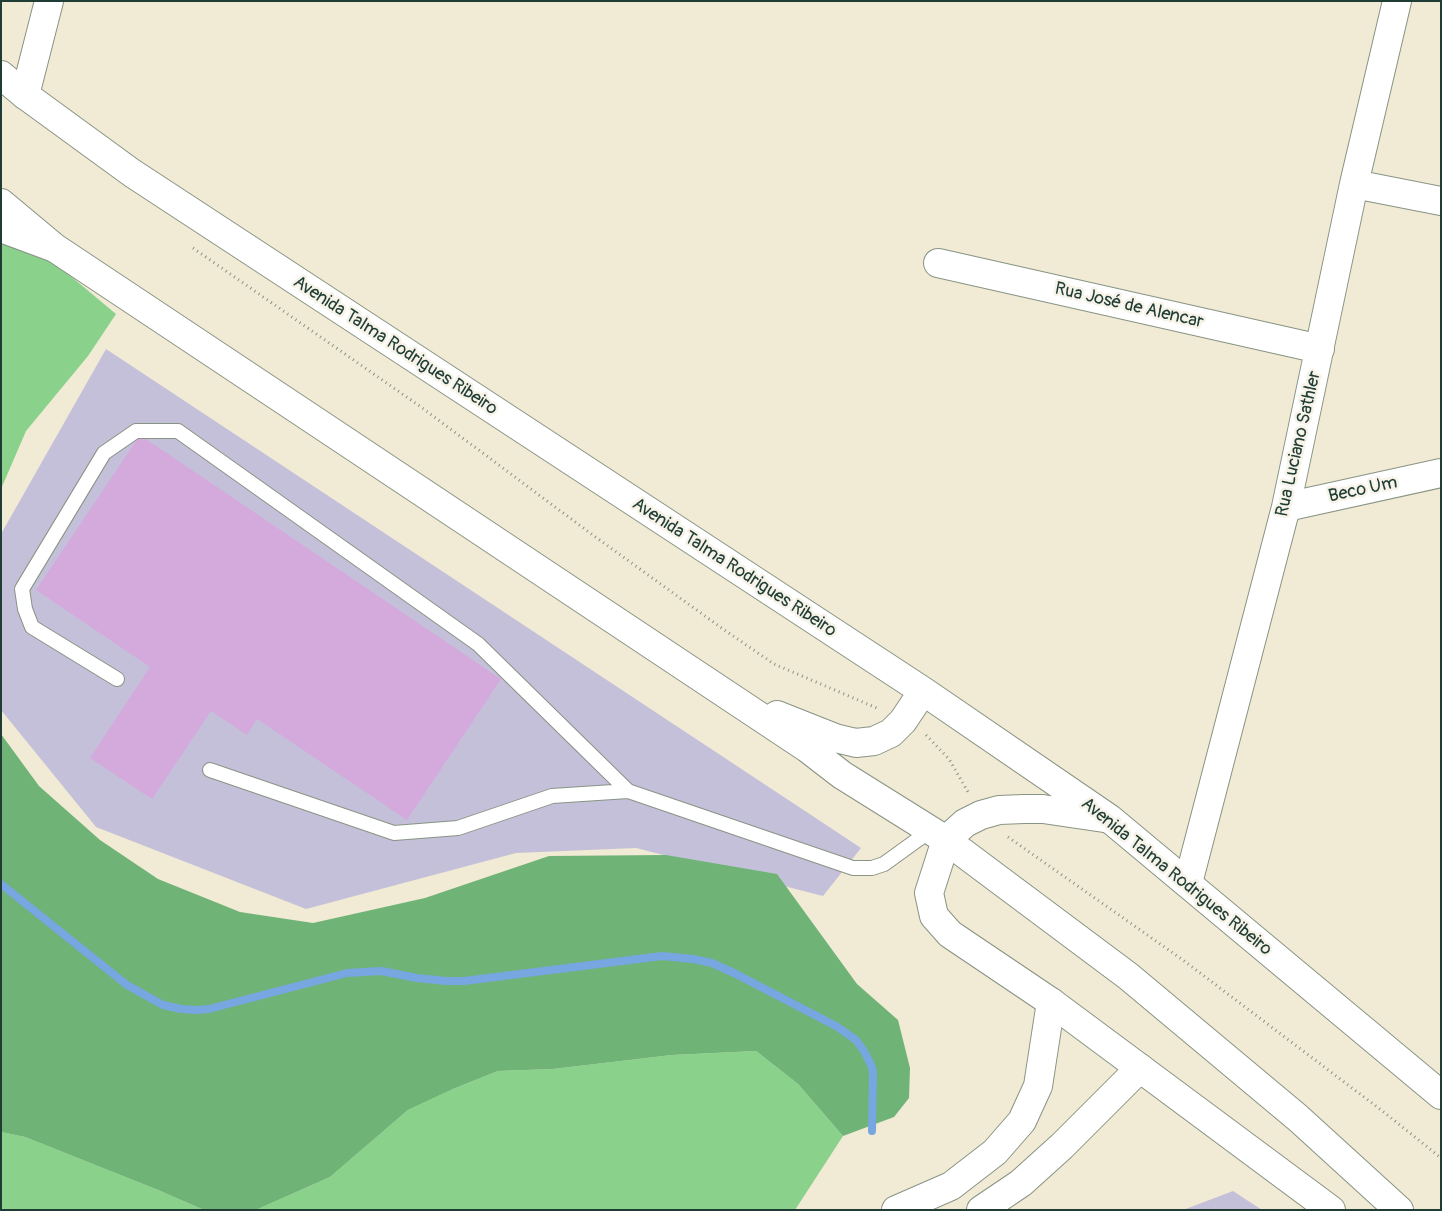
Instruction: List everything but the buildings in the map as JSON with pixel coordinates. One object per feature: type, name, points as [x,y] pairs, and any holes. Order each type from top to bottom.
[{"type":"main road","points":[[25,95],[49,1]]},
{"type":"main road","name":"Rua Luciano Sathler","points":[[1188,883],[1286,507],[1354,184],[1397,1]]},
{"type":"main road","name":"Avenida Talma Rodrigues Ribeiro","points":[[1,76],[132,173],[923,692],[1110,819],[1441,1095]]},
{"type":"main road","points":[[1354,184],[1441,201]]},
{"type":"main road","points":[[1,203],[56,248],[807,748],[842,775],[939,835],[1128,976],[1298,1118],[1400,1210]]},
{"type":"main road","points":[[1,228],[56,248]]},
{"type":"main road","name":"Rua José de Alencar","points":[[938,263],[1320,349]]},
{"type":"main road","name":"Beco Um","points":[[1286,507],[1441,473]]},
{"type":"main road","points":[[729,696],[835,738],[856,743],[874,740],[891,733],[903,721],[923,692]]},
{"type":"main road","points":[[939,835],[981,815],[999,810],[1043,809],[1110,819]]},
{"type":"main road","points":[[939,835],[930,893],[934,916],[950,934],[1051,1002],[1331,1210]]},
{"type":"main road","points":[[896,1210],[951,1186],[995,1152],[1022,1120],[1038,1086],[1051,1002]]},
{"type":"main road","points":[[980,1210],[1021,1183],[1068,1140],[1140,1068]]},
{"type":"lane","points":[[117,679],[32,627],[25,609],[22,589],[104,453],[136,431],[178,431],[478,644],[628,790]]},
{"type":"lane","points":[[210,770],[394,833],[458,828],[552,796],[628,790],[853,868],[872,868],[884,864],[939,835]]},
{"type":"path","points":[[192,247],[420,407],[590,533],[774,664],[862,700],[925,733],[949,759],[981,815],[1013,840],[1183,960],[1385,1113],[1441,1158]]},
{"type":"shaded area","points":[[106,349],[861,848],[823,896],[636,848],[516,853],[306,909],[96,827],[1,710],[1,534]]},
{"type":"shaded area","points":[[1233,1191],[1262,1210],[1183,1210]]},
{"type":"green space","points":[[1,218],[116,314],[88,356],[26,431],[1,489]]},
{"type":"green space","points":[[1,734],[39,786],[100,840],[158,879],[240,912],[313,923],[425,898],[549,856],[666,855],[777,874],[857,984],[898,1020],[910,1068],[909,1098],[894,1117],[843,1136],[798,1084],[756,1051],[672,1055],[553,1069],[498,1071],[408,1110],[330,1177],[254,1210],[204,1210],[25,1137],[1,1132]]},
{"type":"green space","points":[[756,1051],[798,1084],[843,1136],[795,1210],[254,1210],[330,1177],[408,1110],[498,1071],[553,1069],[672,1055]]},
{"type":"green space","points":[[1,1132],[25,1137],[204,1210],[1,1210]]},
{"type":"waterway","points":[[1,884],[127,985],[163,1005],[181,1009],[209,1009],[347,973],[381,971],[417,978],[464,981],[662,956],[712,963],[836,1026],[856,1040],[872,1067],[872,1131]]}]
